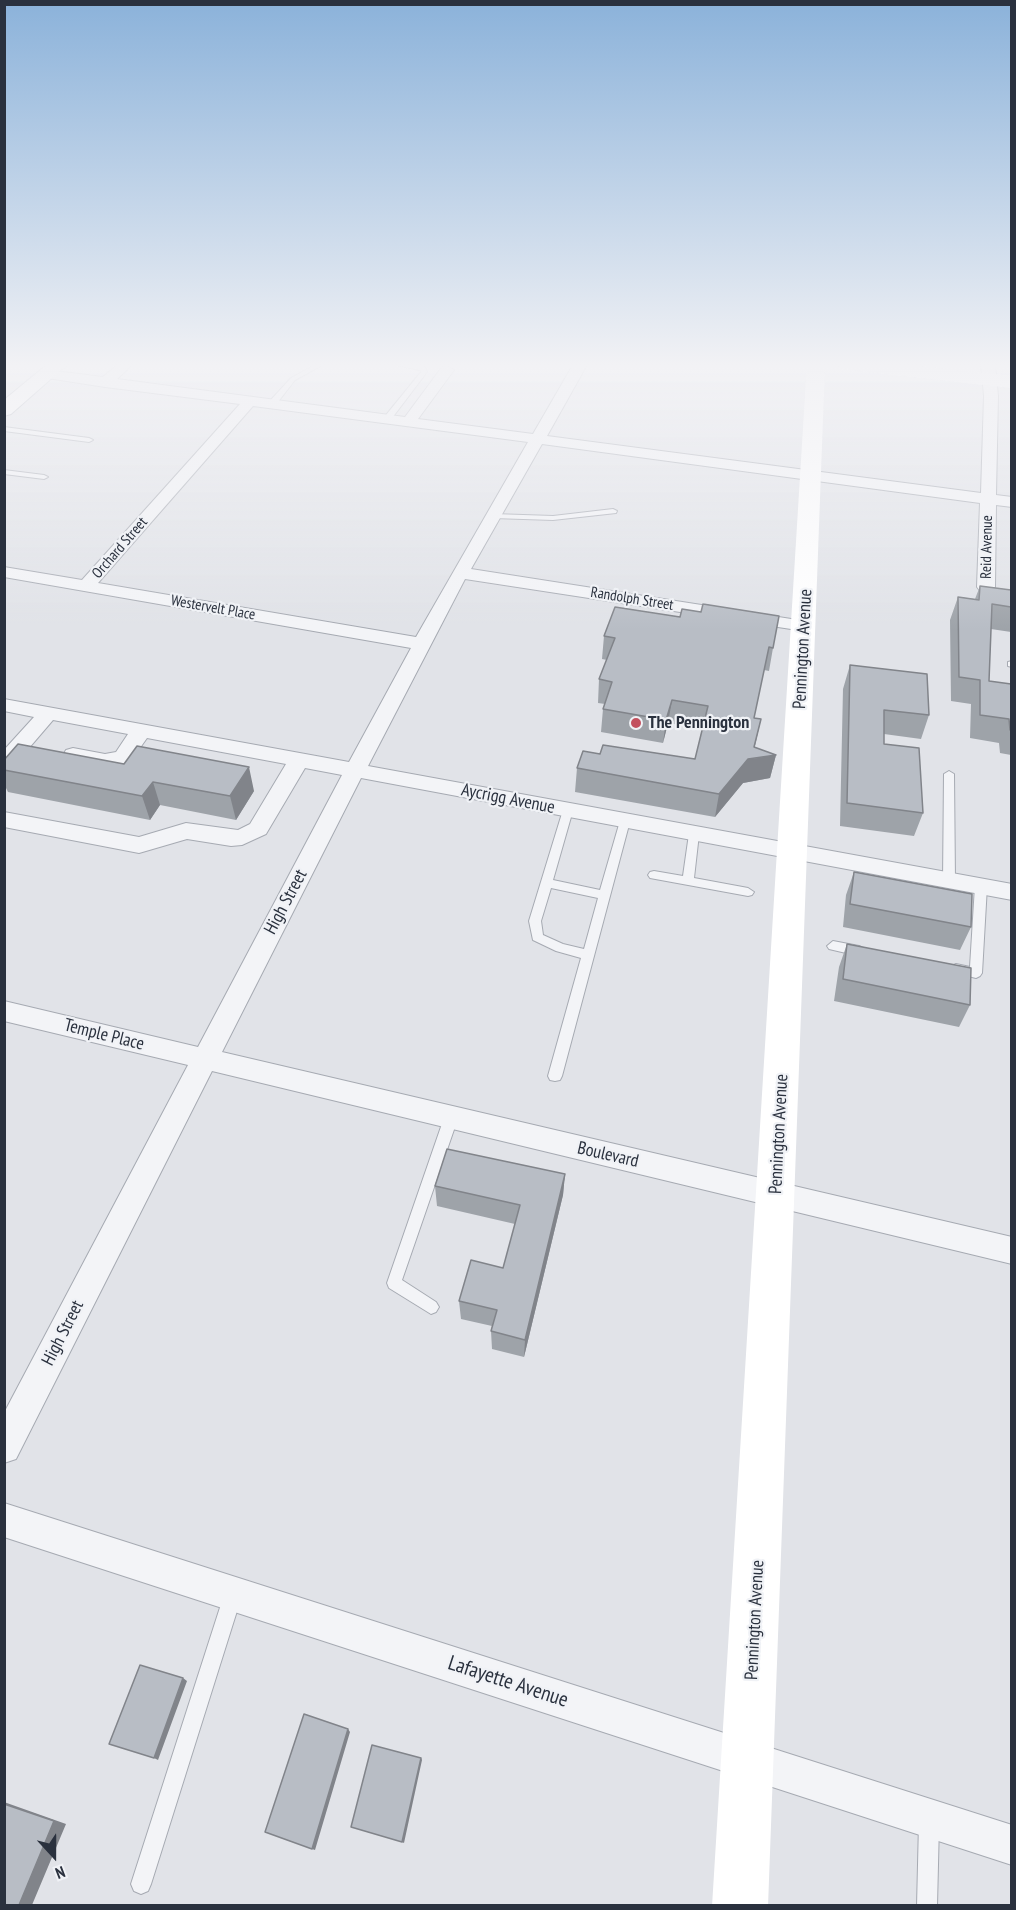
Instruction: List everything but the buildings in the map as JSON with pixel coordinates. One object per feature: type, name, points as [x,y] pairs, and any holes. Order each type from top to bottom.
[{"type":"street","name":"Orchard Street","points":[[86,586],[205,452]]},
{"type":"street","name":"High Street","points":[[4,1447],[355,770],[460,573],[529,452]]},
{"type":"street","points":[[637,452],[1011,502]]},
{"type":"street","name":"Pennington Avenue","points":[[740,1905],[812,452]]},
{"type":"street","name":"Reid Avenue","points":[[986,587],[989,452]]},
{"type":"street","name":"Westervelt Place","points":[[4,572],[422,644]]},
{"type":"street","name":"Randolph Street","points":[[460,573],[804,626]]},
{"type":"street","name":"Aycrigg Avenue","points":[[4,705],[1011,892]]},
{"type":"street","points":[[4,764],[48,713]]},
{"type":"street","points":[[21,745],[105,761],[123,757],[142,730]]},
{"type":"street","points":[[4,819],[139,845],[186,831],[231,838],[242,837],[258,829],[299,760]]},
{"type":"street","name":"Temple Place","points":[[4,1011],[204,1060]]},
{"type":"street","name":"Boulevard","points":[[204,1060],[1011,1251]]},
{"type":"street","name":"Lafayette Avenue","points":[[4,1520],[1011,1845]]},
{"type":"lane","points":[[4,472],[44,477]]},
{"type":"lane","points":[[493,516],[553,518],[613,511]]},
{"type":"lane","points":[[948,880],[949,774]]},
{"type":"lane","points":[[568,810],[536,921],[537,937],[560,948],[588,955]]},
{"type":"lane","points":[[555,1076],[625,821]]},
{"type":"lane","points":[[688,881],[694,834]]},
{"type":"lane","points":[[654,875],[748,892]]},
{"type":"lane","points":[[547,883],[604,895]]},
{"type":"lane","points":[[943,966],[976,973],[981,886]]},
{"type":"lane","points":[[833,946],[877,954]]},
{"type":"lane","points":[[431,1307],[394,1283],[451,1118]]},
{"type":"lane","points":[[141,1884],[233,1594]]},
{"type":"lane","points":[[927,1905],[929,1819]]},
{"type":"place","name":"The Pennington","points":[[636,723]]}]
